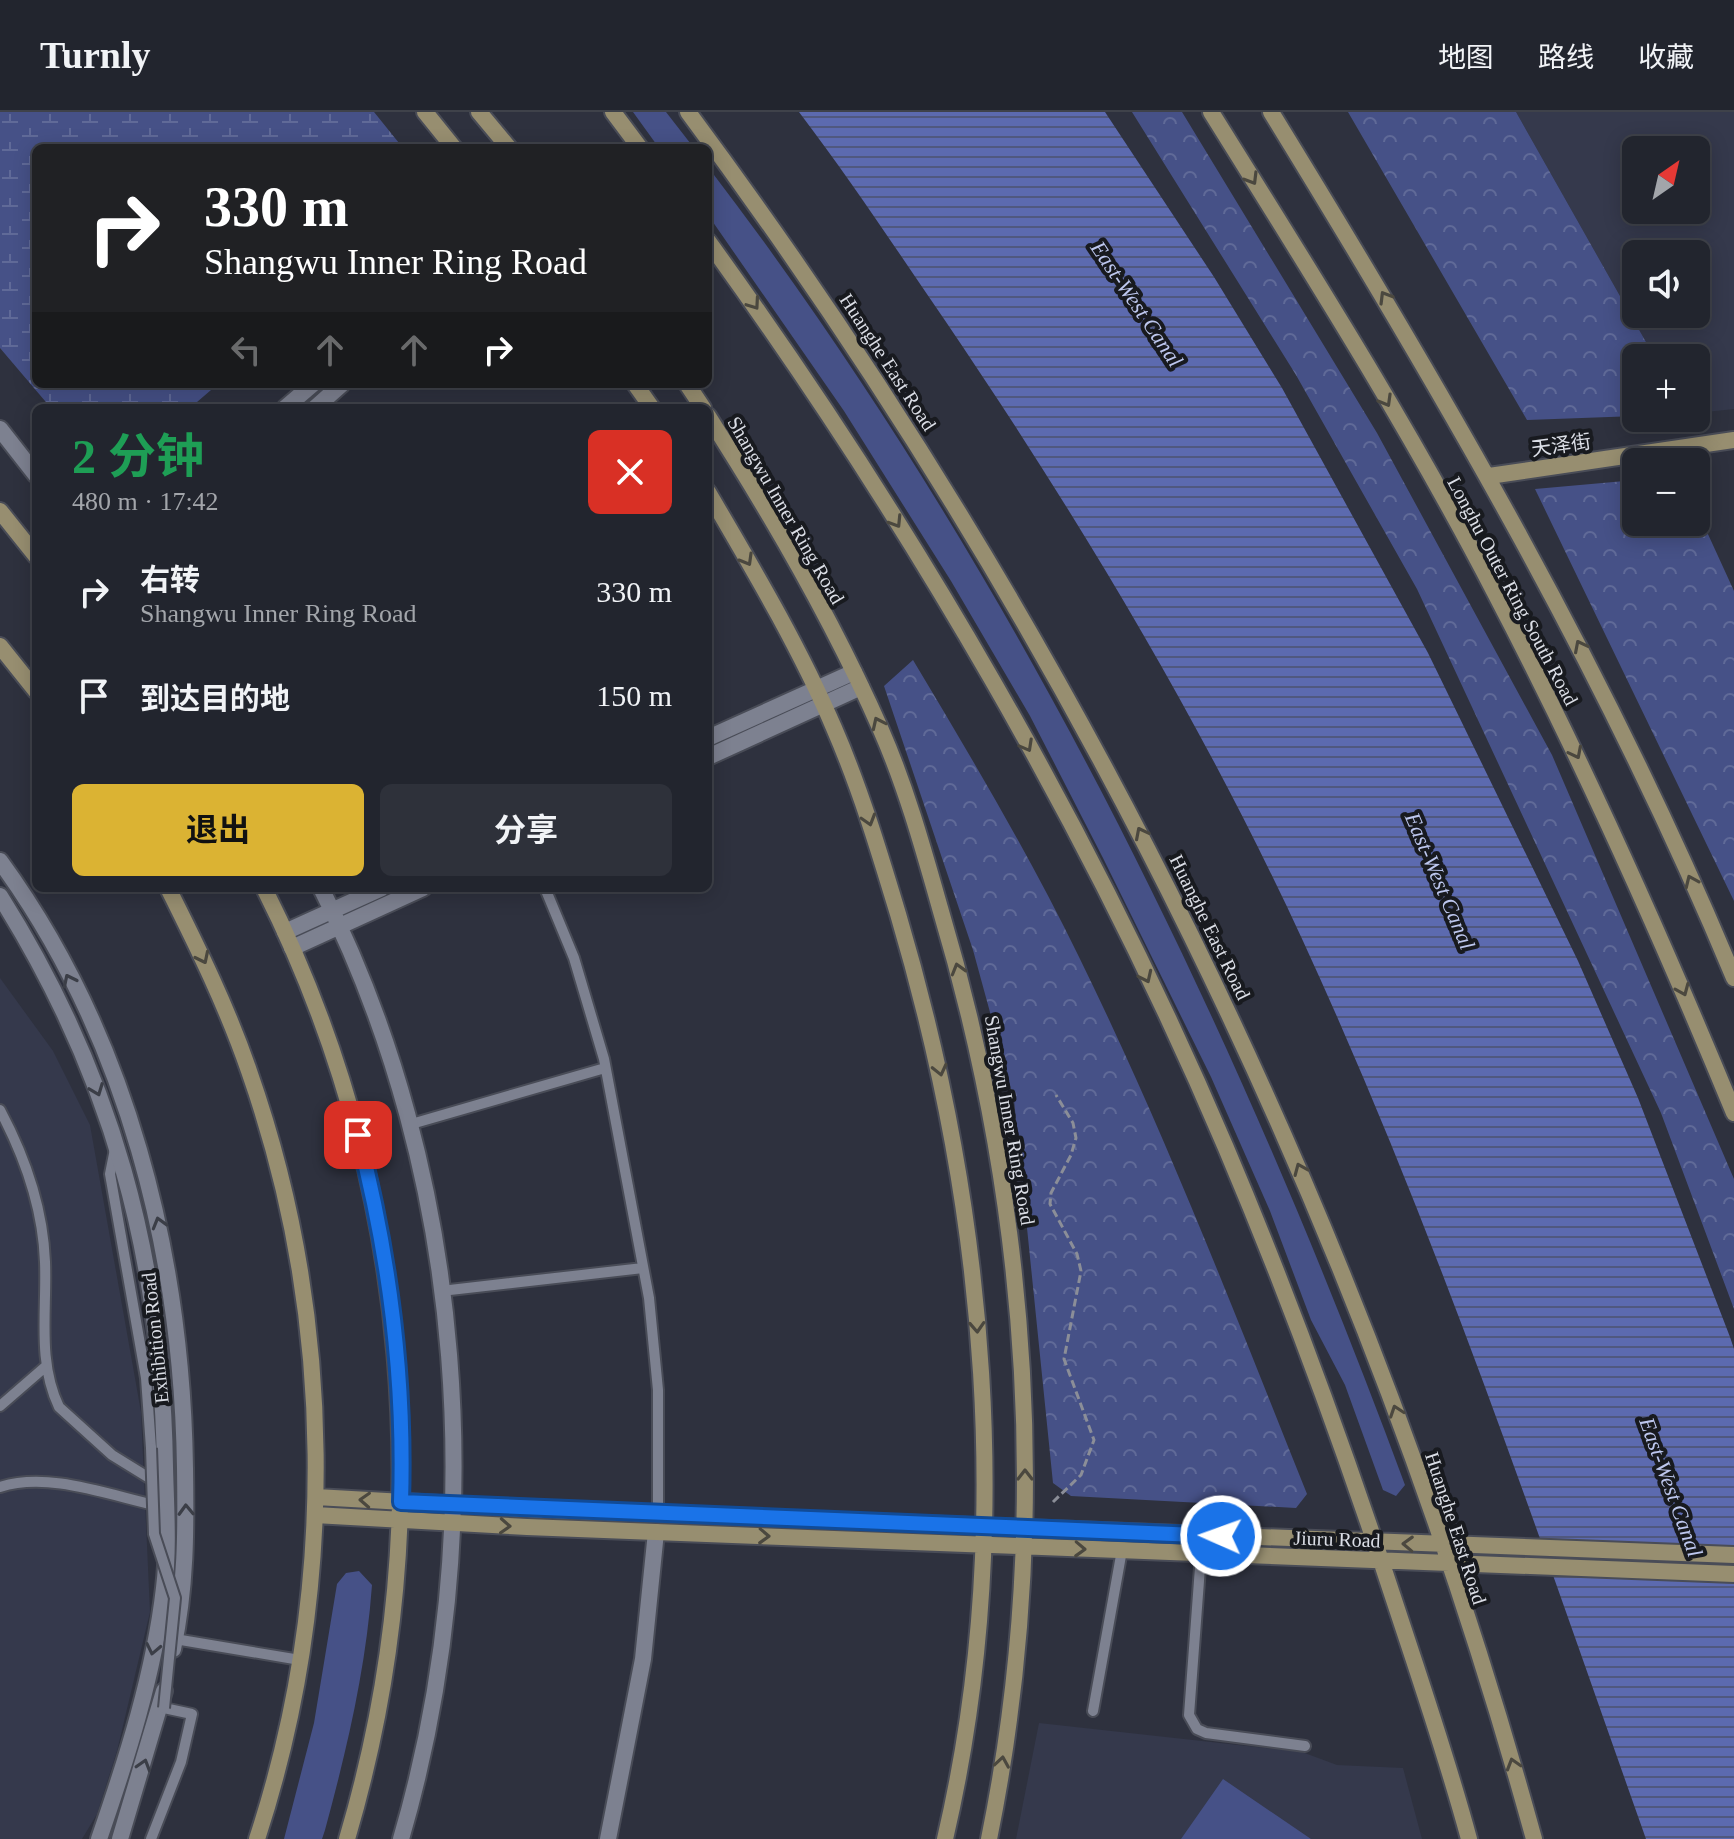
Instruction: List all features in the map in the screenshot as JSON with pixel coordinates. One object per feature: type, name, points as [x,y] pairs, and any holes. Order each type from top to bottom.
[{"type":"street","points":[[425,112],[451,144]]},
{"type":"street","points":[[479,112],[506,144]]},
{"type":"street","points":[[613,112],[637,144]]},
{"type":"street","name":"Huanghe East Road","points":[[688,112],[711,144]]},
{"type":"street","name":"Longhu Outer Ring South Road","points":[[1211,112],[1368,370],[1493,589],[1593,788],[1671,961],[1734,1113]]},
{"type":"street","name":"Longhu Outer Ring South Road","points":[[1271,112],[1413,343],[1539,565],[1633,752],[1734,978]]},
{"type":"street","name":"Huanghe East Road","points":[[712,145],[794,257],[896,410],[996,571],[1119,790],[1185,917],[1278,1116],[1373,1349],[1441,1545],[1534,1839]]},
{"type":"street","points":[[712,247],[807,382],[930,577],[1052,791],[1130,943],[1225,1145],[1315,1371],[1381,1561],[1469,1839]]},
{"type":"street","points":[[290,404],[308,388]]},
{"type":"street","points":[[320,404],[338,388]]},
{"type":"street","name":"Shangwu Inner Ring Road","points":[[712,423],[811,587],[857,679],[901,779],[952,947],[988,1088],[1018,1299],[1025,1440],[1024,1546],[1012,1698],[989,1839]]},
{"type":"street","points":[[0,429],[32,470]]},
{"type":"street","name":"天泽街","points":[[1489,476],[1734,440]]},
{"type":"street","points":[[712,499],[780,615],[820,697],[860,792],[884,868],[946,1096],[976,1302],[984,1526],[970,1692],[945,1839]]},
{"type":"street","points":[[0,511],[32,551]]},
{"type":"street","points":[[0,646],[32,686]]},
{"type":"street","points":[[712,755],[857,679]]},
{"type":"street","points":[[712,737],[820,697]]},
{"type":"street","name":"Exhibition Road","points":[[0,861],[50,942],[105,1057],[126,1111],[163,1236],[184,1417],[187,1540],[184,1590],[159,1715],[120,1839]]},
{"type":"street","points":[[170,892],[231,1021],[283,1184],[306,1314],[314,1411],[315,1515],[300,1660],[274,1783],[257,1839]]},
{"type":"street","points":[[266,892],[289,940],[350,1105],[377,1217],[396,1354],[400,1520],[384,1674],[370,1753],[347,1839]]},
{"type":"street","points":[[323,892],[378,1026],[408,1125],[427,1208],[441,1291],[451,1404],[452,1505],[437,1669],[401,1839]]},
{"type":"street","points":[[335,919],[376,892]]},
{"type":"street","points":[[289,940],[335,919],[412,892]]},
{"type":"street","name":"Exhibition Road","points":[[0,896],[33,951],[71,1026],[116,1143],[144,1240],[150,1274],[165,1417],[164,1588],[140,1710],[99,1839]]},
{"type":"street","name":"Jiuru Road","points":[[316,1497],[658,1514],[1734,1555]]},
{"type":"street","name":"Jiuru Road","points":[[315,1515],[656,1532],[1734,1574]]},
{"type":"street","points":[[608,1839],[643,1659],[656,1532]]},
{"type":"lane","points":[[547,892],[574,958],[605,1068],[643,1268],[658,1390],[658,1514]]},
{"type":"lane","points":[[408,1125],[605,1068]]},
{"type":"lane","points":[[0,1110],[29,1176],[41,1221],[45,1260],[45,1367],[59,1407],[112,1455],[166,1489]]},
{"type":"lane","points":[[116,1143],[110,1174],[146,1378],[156,1548],[172,1579],[175,1598],[164,1708],[192,1714],[181,1762],[151,1839]]},
{"type":"lane","points":[[441,1291],[643,1268]]},
{"type":"lane","points":[[0,1406],[45,1367]]},
{"type":"lane","points":[[0,1487],[24,1482],[47,1483],[166,1507]]},
{"type":"lane","points":[[1093,1711],[1122,1550]]},
{"type":"lane","points":[[1201,1554],[1189,1715],[1197,1729],[1206,1733],[1305,1746]]},
{"type":"lane","points":[[175,1639],[300,1660]]},
{"type":"path","points":[[1053,1502],[1081,1475],[1094,1440],[1064,1359],[1081,1271],[1077,1254],[1050,1204],[1051,1193],[1071,1155],[1076,1138],[1073,1123],[1056,1095]]},
{"type":"shaded area","points":[[1516,112],[1734,112],[1734,409],[1710,412],[1710,344],[1647,344],[1638,328],[1710,328],[1710,240],[1622,240],[1622,300]]},
{"type":"shaded area","points":[[0,978],[53,1051],[90,1125],[141,1412],[150,1612],[117,1751],[97,1814],[82,1839],[0,1839]]},
{"type":"shaded area","points":[[1039,1723],[1302,1752],[1337,1765],[1403,1768],[1422,1839],[1016,1839]]},
{"type":"green space","points":[[0,112],[374,112],[400,144],[32,144],[32,386],[0,348]]},
{"type":"green space","points":[[633,112],[666,112],[691,144],[656,144]]},
{"type":"green space","points":[[1132,112],[1182,112],[1377,433],[1552,755],[1734,1179],[1734,1309],[1661,1113],[1417,589],[1296,375]]},
{"type":"green space","points":[[1348,112],[1516,112],[1622,300],[1622,328],[1638,328],[1647,344],[1622,344],[1622,417],[1527,420]]},
{"type":"green space","points":[[712,172],[818,318],[921,474],[1016,635],[1106,800],[1189,968],[1266,1138],[1338,1311],[1405,1485],[1396,1496],[1383,1490],[1345,1385],[1311,1320],[1270,1211],[1211,1077],[1103,858],[1030,716],[951,581],[844,411],[712,221]]},
{"type":"green space","points":[[34,388],[213,388],[195,404],[48,404]]},
{"type":"green space","points":[[1622,481],[1622,536],[1709,536],[1734,591],[1734,901],[1535,489]]},
{"type":"green space","points":[[913,660],[1041,882],[1141,1089],[1307,1494],[1296,1508],[1071,1496],[1053,1483],[1014,1100],[973,950],[884,686]]},
{"type":"green space","points":[[359,1571],[372,1585],[365,1647],[348,1739],[325,1830],[322,1839],[284,1839],[314,1723],[337,1584],[346,1573]]},
{"type":"green space","points":[[1223,1779],[1311,1839],[1181,1839]]},
{"type":"water","name":"East-West Canal","points":[[799,112],[1105,112],[1214,277],[1282,388],[1428,653],[1578,961],[1638,1098],[1734,1349],[1734,1839],[1646,1839],[1442,1273],[1352,1051],[1264,860],[1181,700],[1043,469],[855,188]]},
{"type":"route","points":[[358,1135],[377,1217],[391,1304],[399,1407],[401,1502],[1221,1536]]}]
